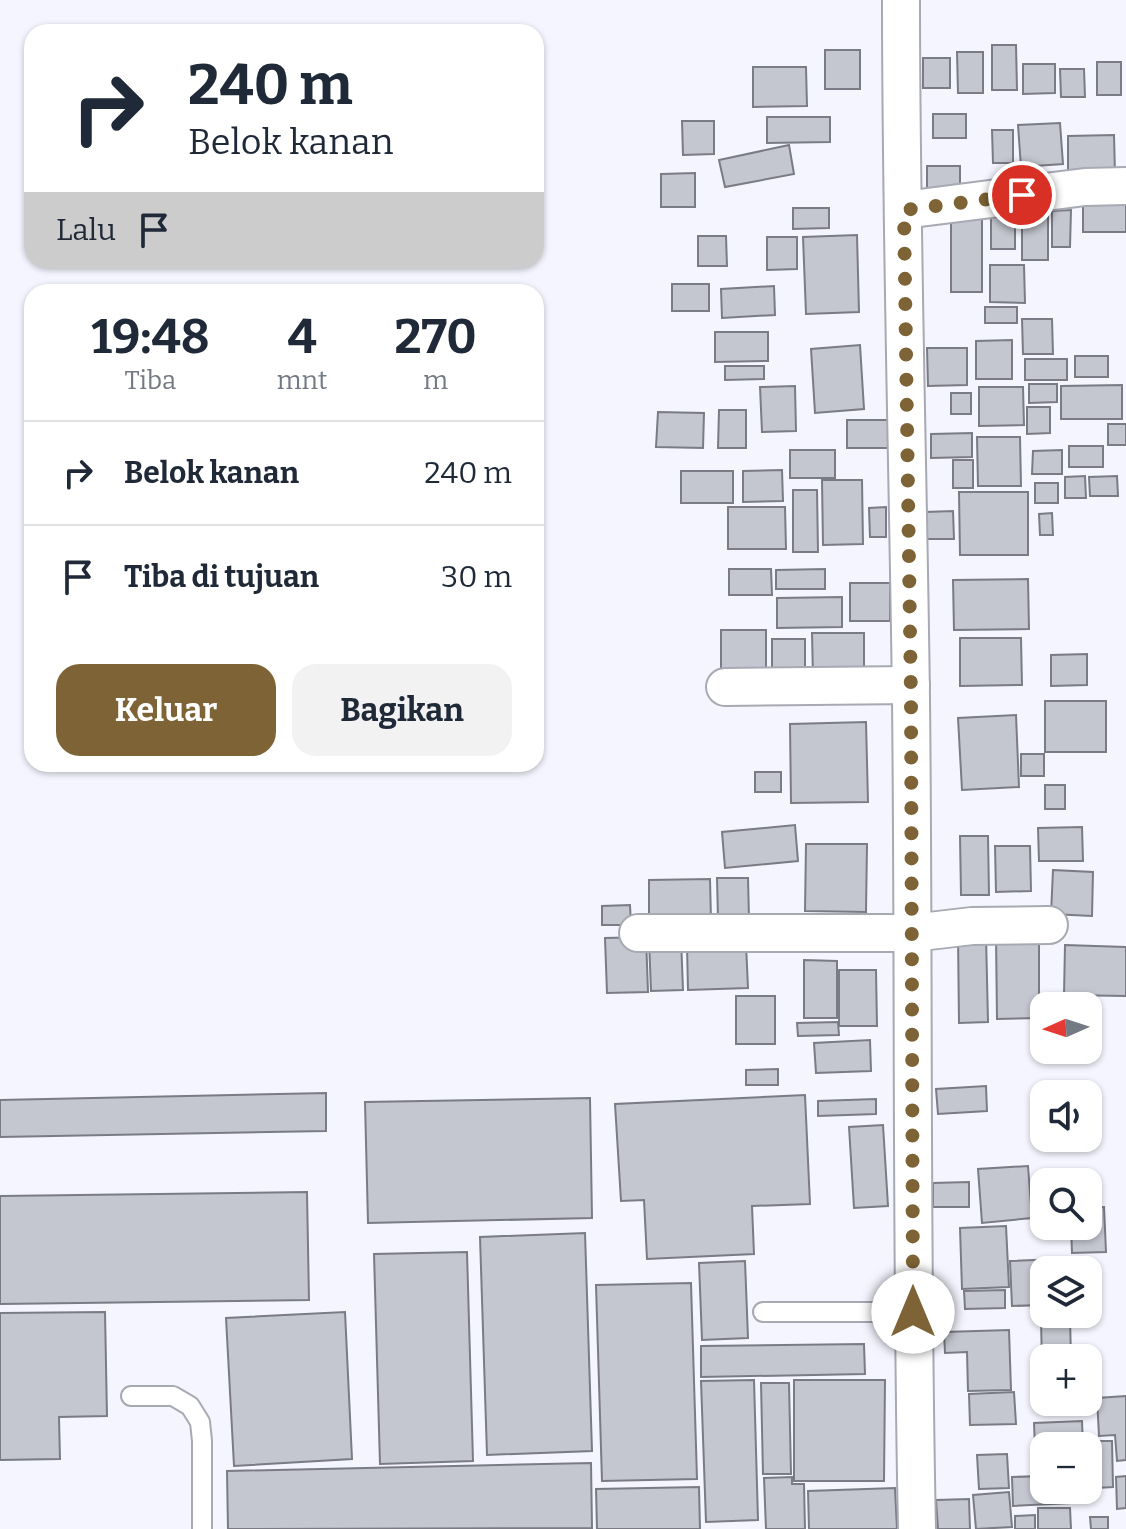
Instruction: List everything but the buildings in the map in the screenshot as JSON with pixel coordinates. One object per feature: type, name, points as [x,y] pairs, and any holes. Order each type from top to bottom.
[{"type":"street","points":[[901,0],[911,685],[913,1312],[917,1529]]},
{"type":"street","points":[[903,199],[1126,186]]},
{"type":"street","points":[[725,687],[911,685]]},
{"type":"street","points":[[638,933],[912,933],[972,926],[1049,925]]},
{"type":"lane","points":[[763,1312],[913,1312]]},
{"type":"lane","points":[[131,1396],[173,1396],[190,1406],[200,1422],[202,1529]]},
{"type":"route","points":[[913,1312],[911,699],[904,210],[1022,195]]}]
